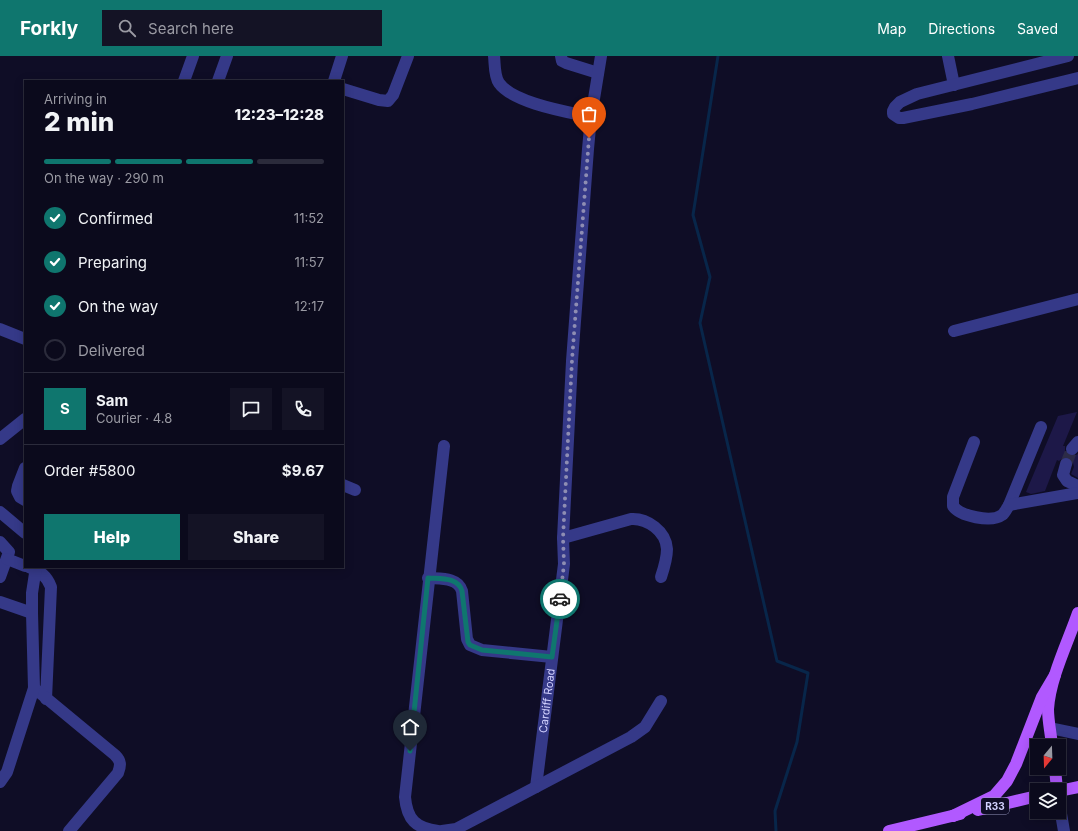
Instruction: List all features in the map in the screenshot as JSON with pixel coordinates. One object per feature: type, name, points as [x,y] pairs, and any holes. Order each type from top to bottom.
[{"type":"main road","points":[[1051,739],[1048,708],[1055,675],[1078,613]]},
{"type":"main road","points":[[953,816],[994,796],[1007,781],[1016,764],[1042,697],[1055,675]]},
{"type":"main road","points":[[1066,789],[1078,787]]},
{"type":"main road","name":"R33","points":[[889,831],[1030,798]]},
{"type":"street","points":[[184,80],[193,56]]},
{"type":"street","points":[[218,80],[227,56]]},
{"type":"street","points":[[334,80],[342,56]]},
{"type":"street","points":[[344,89],[379,100],[388,101],[393,95],[408,56]]},
{"type":"street","points":[[494,56],[498,82],[510,92],[547,107],[591,117]]},
{"type":"street","points":[[561,56],[562,61],[566,63],[598,73]]},
{"type":"street","name":"Cardiff Road","points":[[536,787],[564,564],[563,538],[572,360],[591,117],[601,56]]},
{"type":"street","points":[[948,56],[954,85]]},
{"type":"street","points":[[1068,56],[917,94],[900,102],[894,107],[893,114],[899,118],[911,116],[972,104],[1078,78]]},
{"type":"street","points":[[954,331],[1078,299]]},
{"type":"street","points":[[0,329],[24,339]]},
{"type":"street","points":[[0,440],[24,420]]},
{"type":"street","points":[[974,442],[953,497],[953,506],[958,510],[986,519],[1001,516],[1009,505],[1041,427]]},
{"type":"street","points":[[438,831],[423,827],[410,818],[407,812],[405,797],[428,578],[444,446]]},
{"type":"street","points":[[1066,464],[1063,475],[1066,481],[1078,486]]},
{"type":"street","points":[[24,471],[17,491],[24,499]]},
{"type":"street","points":[[344,485],[355,490]]},
{"type":"street","points":[[1009,505],[1078,493]]},
{"type":"street","points":[[0,512],[24,532]]},
{"type":"street","points":[[563,538],[631,519],[642,519],[656,529],[666,545],[666,559],[661,577]]},
{"type":"street","points":[[0,542],[9,552],[0,577]]},
{"type":"street","points":[[7,559],[24,565]]},
{"type":"street","points":[[0,782],[7,772],[34,688],[31,568]]},
{"type":"street","points":[[33,568],[44,575],[51,587],[46,699]]},
{"type":"street","points":[[428,578],[450,580],[460,586],[462,591],[467,639],[470,645],[482,650],[552,657]]},
{"type":"street","points":[[0,602],[32,614]]},
{"type":"street","points":[[34,688],[115,755],[121,765],[118,773],[69,831]]},
{"type":"street","points":[[442,831],[456,829],[640,732],[650,721],[661,701]]},
{"type":"street","points":[[1050,728],[1078,734]]},
{"type":"street","points":[[1062,819],[1064,831]]},
{"type":"building","points":[[1077,412],[1063,446],[1065,446],[1067,455],[1074,456],[1078,454],[1078,478],[1071,474],[1074,467],[1072,459],[1064,457],[1059,461],[1057,460],[1045,491],[1031,494],[1026,492],[1058,416]]},
{"type":"waterway","points":[[718,56],[693,215],[710,277],[700,323],[777,661],[808,673],[797,742],[775,811],[776,831]]},
{"type":"tunnel","points":[[1066,464],[1072,449]]},
{"type":"way so far","points":[[560,599],[564,564],[563,538],[572,360],[589,138]]},
{"type":"route","points":[[410,751],[428,578],[450,580],[458,583],[462,591],[468,642],[470,645],[482,650],[552,657],[560,599]]}]
